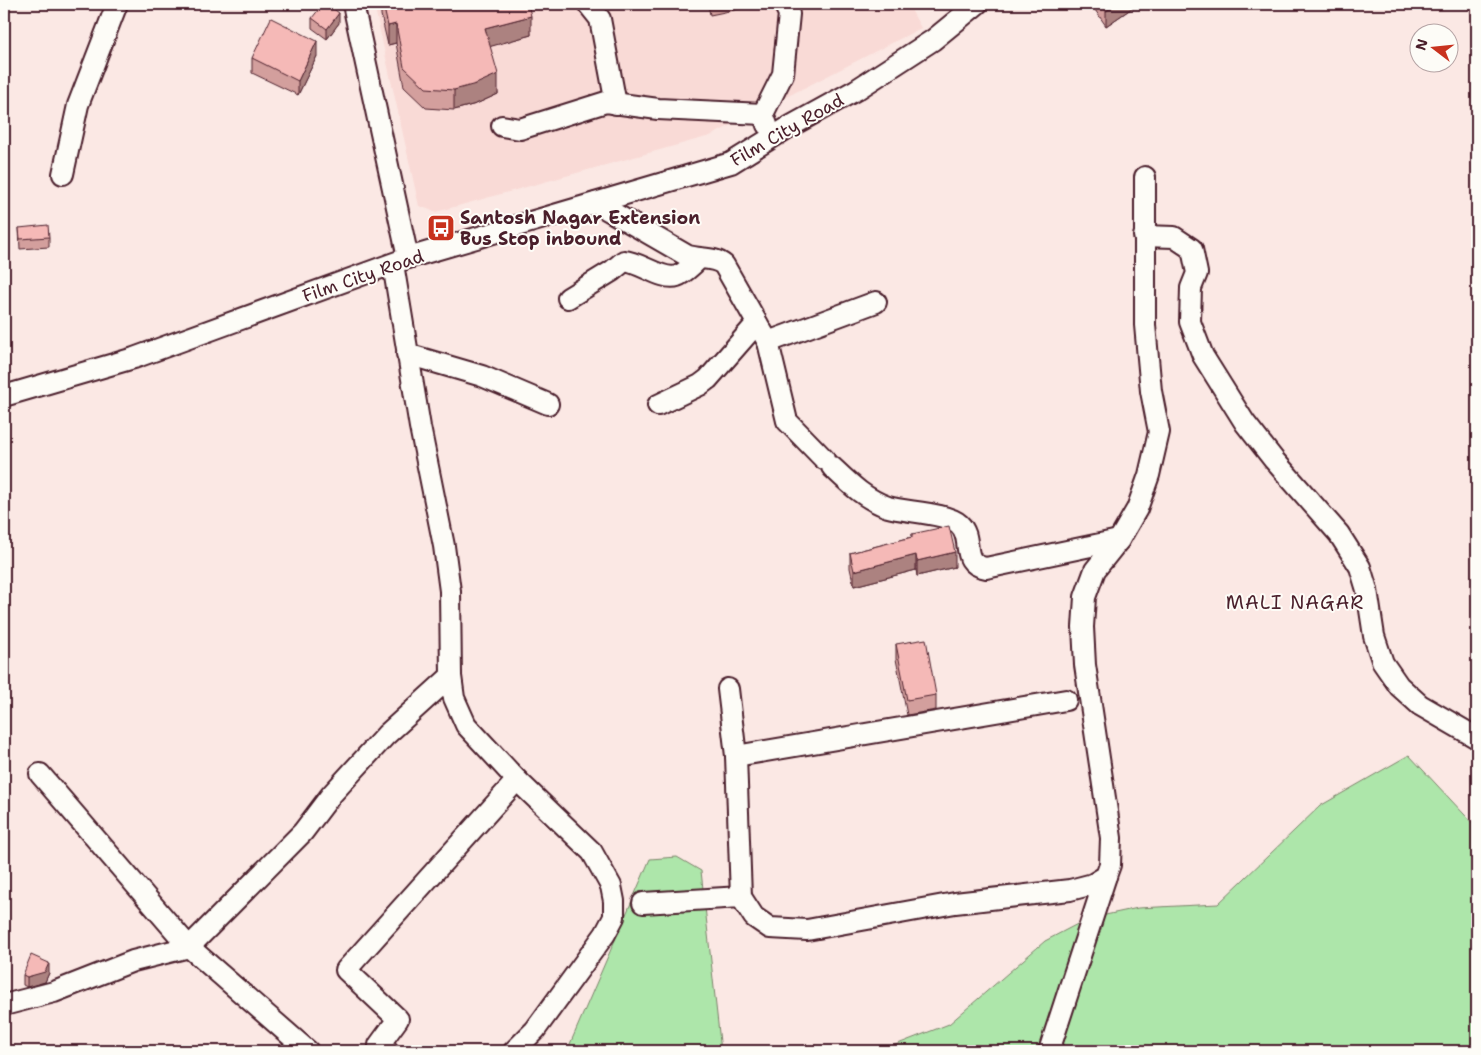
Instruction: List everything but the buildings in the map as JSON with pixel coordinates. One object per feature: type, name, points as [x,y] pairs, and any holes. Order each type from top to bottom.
[{"type":"street","points":[[63,174],[78,105],[117,4]]},
{"type":"street","points":[[353,4],[400,261],[407,354],[444,546],[450,591],[451,676],[454,698],[466,725],[517,780],[592,852],[611,886],[614,900],[614,917],[605,934],[535,1030],[514,1051]]},
{"type":"street","points":[[588,4],[600,19],[616,104]]},
{"type":"street","points":[[772,137],[763,114],[783,74],[789,14],[784,4]]},
{"type":"street","name":"Film City Road","points":[[4,396],[134,358],[400,261],[731,164],[772,137],[856,90],[933,40],[977,4]]},
{"type":"street","points":[[502,126],[520,129],[606,102],[658,109],[763,114]]},
{"type":"street","points":[[1049,1051],[1110,865],[1111,838],[1086,665],[1083,627],[1085,597],[1095,570],[1119,540],[1137,508],[1149,475],[1159,432],[1151,391],[1145,325],[1145,177]]},
{"type":"street","points":[[596,203],[686,254],[699,259],[715,260],[724,265],[768,342],[787,422],[859,492],[890,508],[949,519],[959,523],[963,530],[971,561],[976,566],[986,568],[1119,540]]},
{"type":"street","points":[[1144,236],[1174,237],[1192,249],[1196,273],[1191,288],[1190,322],[1202,356],[1245,423],[1274,460],[1339,534],[1360,568],[1367,590],[1374,636],[1383,664],[1399,686],[1420,705],[1477,738]]},
{"type":"street","points":[[568,298],[612,272],[624,261],[633,262],[669,278],[678,276],[699,259]]},
{"type":"street","points":[[768,342],[876,302]]},
{"type":"street","points":[[658,406],[708,379],[757,323]]},
{"type":"street","points":[[407,354],[482,376],[548,404]]},
{"type":"street","points":[[4,1005],[54,992],[133,961],[188,947],[303,832],[331,795],[386,735],[451,676]]},
{"type":"street","points":[[728,689],[736,756],[741,897],[754,917],[770,928],[807,930],[955,903],[1070,890],[1093,884],[1106,876]]},
{"type":"street","points":[[736,756],[1066,700]]},
{"type":"street","points":[[40,774],[188,947],[308,1051]]},
{"type":"street","points":[[388,1051],[379,1045],[398,1019],[346,970],[517,780]]},
{"type":"street","points":[[643,903],[741,897]]},
{"type":"shaded area","points":[[374,4],[908,4],[921,28],[710,136],[436,212],[419,206]]},
{"type":"green space","points":[[1409,755],[1477,828],[1477,1051],[880,1051],[949,1024],[1045,941],[1087,919],[1138,908],[1218,904],[1320,806]]},
{"type":"green space","points":[[677,857],[701,871],[721,1051],[567,1051],[650,859]]},
{"type":"place","name":"Santosh Nagar Extension Bus Stop inbound","points":[[441,228]]},
{"type":"district","name":"MALI NAGAR","points":[[1295,602]]}]
